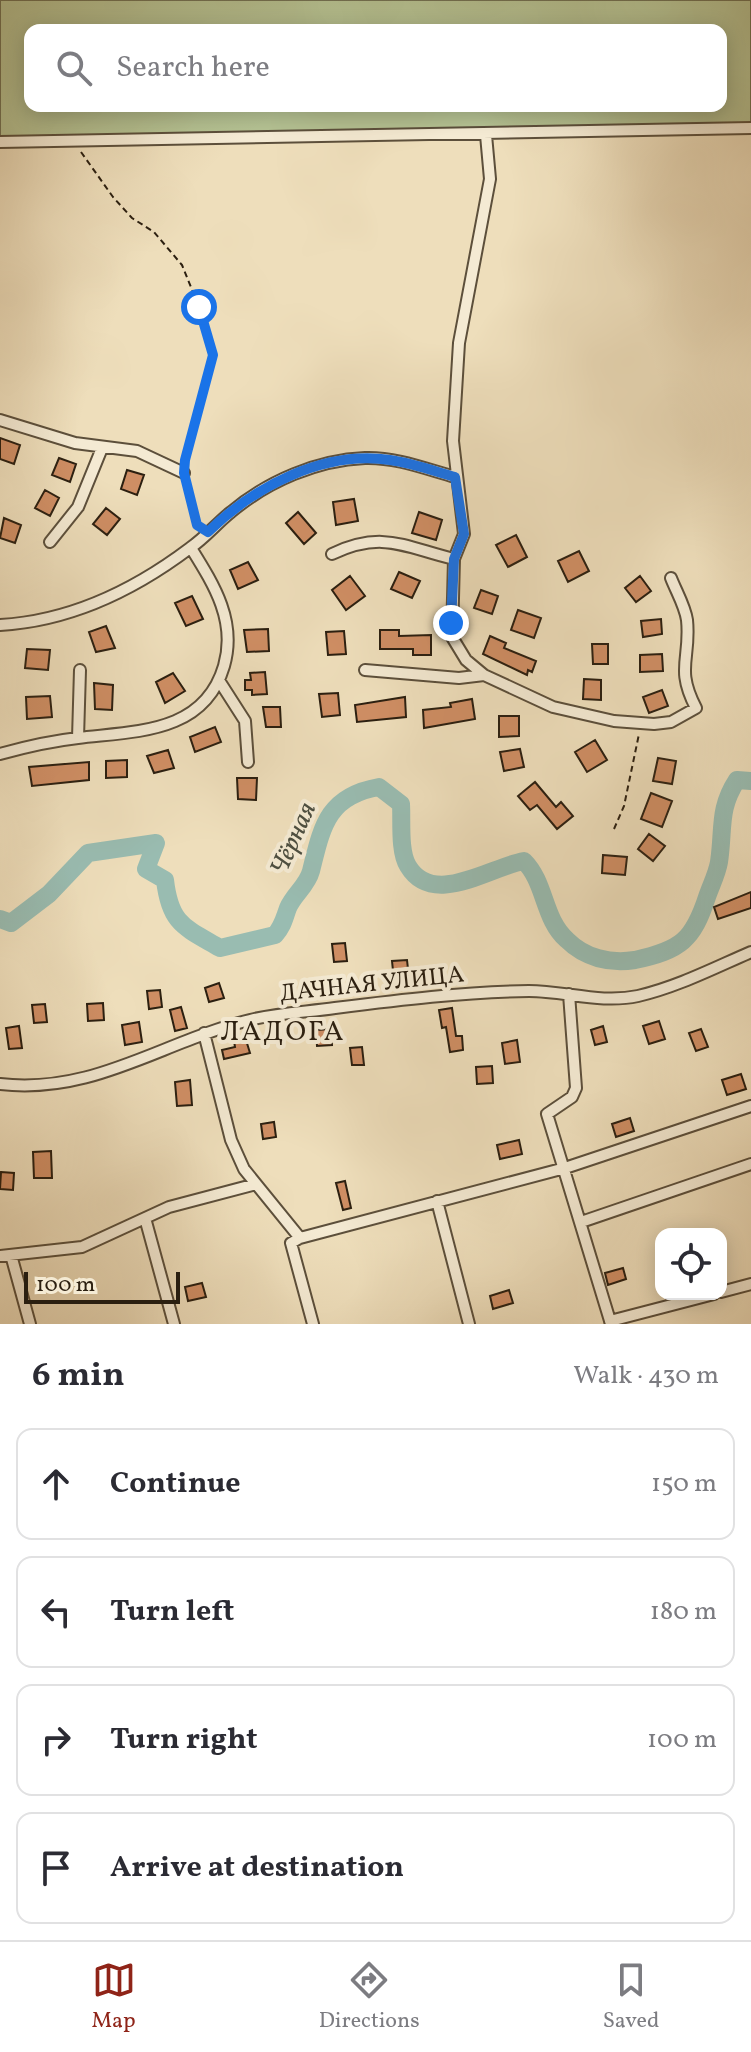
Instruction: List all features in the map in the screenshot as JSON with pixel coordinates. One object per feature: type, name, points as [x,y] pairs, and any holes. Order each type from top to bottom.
[{"type":"street","points":[[0,142],[751,128]]},
{"type":"street","points":[[486,135],[490,179],[459,343],[453,441],[464,534],[454,559],[452,637],[466,660],[484,675],[553,707],[641,724],[671,722],[696,708],[683,672],[688,643],[686,616],[671,578]]},
{"type":"street","points":[[0,420],[102,448],[137,451],[184,473]]},
{"type":"street","points":[[50,542],[78,507],[102,448]]},
{"type":"street","points":[[0,625],[73,614],[112,597],[191,548],[264,488],[302,470],[346,460],[390,460],[455,477]]},
{"type":"street","points":[[332,554],[353,544],[396,541],[454,559]]},
{"type":"street","points":[[0,754],[78,738],[138,733],[167,726],[189,715],[207,700],[220,682],[229,642],[223,605],[191,548]]},
{"type":"street","points":[[78,738],[80,670]]},
{"type":"street","points":[[365,670],[459,678],[484,675]]},
{"type":"street","points":[[220,682],[245,721],[248,762]]},
{"type":"street","name":"ДАЧНАЯ УЛИЦА","points":[[0,1084],[34,1088],[61,1085],[153,1055],[204,1033],[253,1019],[388,1001],[507,992],[569,994],[600,999],[636,996],[679,983],[751,952]]},
{"type":"street","points":[[569,994],[576,1088],[572,1097],[547,1114],[611,1323],[693,1300]]},
{"type":"street","points":[[204,1033],[231,1140],[244,1169],[300,1238]]},
{"type":"street","points":[[313,1324],[291,1243],[300,1238],[565,1168],[751,1106]]},
{"type":"street","points":[[581,1222],[751,1164]]},
{"type":"street","points":[[30,1324],[5,1256],[82,1247],[169,1207],[256,1184]]},
{"type":"street","points":[[437,1201],[469,1324]]},
{"type":"street","points":[[145,1218],[174,1324]]},
{"type":"street","points":[[727,1290],[751,1284]]},
{"type":"path","points":[[74,141],[113,197],[132,218],[154,232],[182,265],[199,307],[213,355],[184,473],[197,525],[208,532]]},
{"type":"path","points":[[614,829],[624,806],[641,724]]},
{"type":"green space","points":[[0,0],[751,0],[751,123],[0,139]]},
{"type":"building","points":[[0,438],[20,445],[14,464],[0,459]]},
{"type":"building","points":[[59,458],[76,464],[70,482],[52,475]]},
{"type":"building","points":[[127,470],[144,475],[137,495],[121,489]]},
{"type":"building","points":[[45,490],[59,498],[50,516],[35,508]]},
{"type":"building","points":[[354,499],[358,521],[336,525],[333,502]]},
{"type":"building","points":[[106,508],[120,519],[107,535],[93,524]]},
{"type":"building","points":[[298,512],[316,533],[304,544],[286,523]]},
{"type":"building","points":[[419,512],[442,520],[436,540],[412,533]]},
{"type":"building","points":[[4,518],[21,525],[15,543],[0,538]]},
{"type":"building","points":[[516,535],[527,557],[508,567],[496,545]]},
{"type":"building","points":[[579,551],[589,571],[568,582],[558,561]]},
{"type":"building","points":[[248,562],[258,580],[238,589],[230,570]]},
{"type":"building","points":[[399,572],[420,581],[412,598],[391,589]]},
{"type":"building","points":[[350,576],[365,596],[346,610],[332,590]]},
{"type":"building","points":[[640,576],[651,591],[636,602],[625,588]]},
{"type":"building","points":[[481,590],[498,596],[492,614],[474,608]]},
{"type":"building","points":[[192,596],[203,619],[186,626],[175,603]]},
{"type":"building","points":[[518,610],[541,618],[534,638],[511,630]]},
{"type":"building","points":[[661,619],[662,634],[643,637],[641,621]]},
{"type":"building","points":[[106,626],[115,648],[96,652],[89,632]]},
{"type":"building","points":[[268,629],[269,651],[247,652],[244,630]]},
{"type":"building","points":[[380,630],[399,630],[399,636],[431,635],[431,655],[413,655],[413,649],[380,649]]},
{"type":"building","points":[[344,631],[346,654],[328,655],[326,632]]},
{"type":"building","points":[[490,636],[506,643],[504,648],[536,661],[532,672],[528,670],[527,675],[483,654]]},
{"type":"building","points":[[592,644],[608,644],[608,664],[593,664]]},
{"type":"building","points":[[27,649],[50,650],[48,670],[25,668]]},
{"type":"building","points":[[662,654],[663,671],[640,672],[640,655]]},
{"type":"building","points":[[265,672],[267,694],[252,695],[252,690],[245,690],[245,680],[251,680],[250,673]]},
{"type":"building","points":[[173,673],[185,691],[165,703],[156,682]]},
{"type":"building","points":[[584,679],[601,680],[601,700],[583,699]]},
{"type":"building","points":[[94,683],[113,685],[112,710],[95,709]]},
{"type":"building","points":[[662,690],[668,706],[649,713],[643,697]]},
{"type":"building","points":[[338,693],[340,715],[322,717],[319,694]]},
{"type":"building","points":[[50,696],[52,717],[27,719],[26,697]]},
{"type":"building","points":[[405,697],[406,717],[357,722],[355,705]]},
{"type":"building","points":[[472,699],[475,719],[424,728],[423,710],[451,707],[450,703]]},
{"type":"building","points":[[263,707],[280,707],[281,727],[266,727]]},
{"type":"building","points":[[499,716],[519,716],[519,736],[499,737]]},
{"type":"building","points":[[215,727],[221,742],[195,752],[190,737]]},
{"type":"building","points":[[595,740],[607,760],[587,772],[575,752]]},
{"type":"building","points":[[520,749],[524,767],[504,771],[500,752]]},
{"type":"building","points":[[168,750],[174,768],[154,773],[147,756]]},
{"type":"building","points":[[658,758],[676,761],[672,784],[653,781]]},
{"type":"building","points":[[127,760],[127,777],[106,778],[106,761]]},
{"type":"building","points":[[89,762],[89,780],[32,786],[29,767]]},
{"type":"building","points":[[237,778],[257,778],[256,800],[238,799]]},
{"type":"building","points":[[535,782],[556,807],[561,802],[573,816],[557,829],[537,805],[530,810],[518,796]]},
{"type":"building","points":[[651,793],[672,801],[662,827],[641,819]]},
{"type":"building","points":[[649,834],[665,846],[653,861],[638,849]]},
{"type":"building","points":[[603,855],[627,857],[625,875],[602,873]]},
{"type":"building","points":[[751,892],[751,908],[718,919],[714,907]]},
{"type":"building","points":[[345,943],[347,961],[334,962],[332,944]]},
{"type":"building","points":[[407,960],[409,978],[394,980],[392,961]]},
{"type":"building","points":[[219,983],[224,998],[209,1002],[205,988]]},
{"type":"building","points":[[160,990],[162,1007],[149,1009],[147,991]]},
{"type":"building","points":[[103,1003],[104,1020],[88,1021],[87,1004]]},
{"type":"building","points":[[45,1004],[47,1022],[34,1023],[32,1005]]},
{"type":"building","points":[[181,1007],[187,1028],[175,1031],[170,1010]]},
{"type":"building","points":[[452,1008],[456,1036],[462,1036],[463,1050],[450,1052],[446,1027],[442,1028],[439,1010]]},
{"type":"building","points":[[659,1021],[665,1039],[649,1044],[643,1026]]},
{"type":"building","points":[[139,1022],[142,1042],[125,1045],[122,1025]]},
{"type":"building","points":[[19,1026],[22,1048],[9,1049],[6,1028]]},
{"type":"building","points":[[603,1026],[607,1042],[595,1045],[591,1030]]},
{"type":"building","points":[[331,1029],[332,1045],[317,1046],[316,1030]]},
{"type":"building","points":[[701,1029],[708,1047],[696,1051],[689,1033]]},
{"type":"building","points":[[246,1040],[250,1053],[224,1059],[222,1050],[235,1047],[234,1041]]},
{"type":"building","points":[[517,1040],[520,1062],[505,1064],[502,1043]]},
{"type":"building","points":[[362,1047],[364,1065],[352,1065],[350,1048]]},
{"type":"building","points":[[492,1066],[493,1083],[477,1084],[476,1067]]},
{"type":"building","points":[[741,1074],[746,1089],[727,1095],[722,1080]]},
{"type":"building","points":[[190,1080],[192,1105],[177,1106],[175,1082]]},
{"type":"building","points":[[630,1118],[634,1131],[616,1137],[612,1124]]},
{"type":"building","points":[[274,1122],[276,1137],[263,1139],[261,1124]]},
{"type":"building","points":[[519,1140],[522,1154],[500,1159],[497,1145]]},
{"type":"building","points":[[51,1151],[52,1178],[34,1178],[33,1152]]},
{"type":"building","points":[[1,1172],[14,1173],[13,1190],[0,1189]]},
{"type":"building","points":[[345,1181],[351,1208],[343,1210],[336,1183]]},
{"type":"building","points":[[623,1268],[626,1279],[608,1285],[605,1273]]},
{"type":"building","points":[[202,1283],[206,1297],[188,1301],[185,1287]]},
{"type":"building","points":[[509,1290],[513,1303],[493,1309],[490,1296]]},
{"type":"waterway","name":"Чёрная","points":[[0,919],[11,923],[49,894],[88,853],[156,843],[146,869],[165,880],[175,915],[188,929],[220,948],[275,935],[309,876],[330,816],[348,798],[379,787],[401,804],[403,853],[408,866],[419,878],[432,884],[463,882],[524,861],[537,880],[553,922],[567,940],[598,958],[635,960],[674,947],[696,924],[718,866],[727,800],[737,780],[751,781]]},
{"type":"district","name":"ЛАДОГА","points":[[283,1032]]},
{"type":"route","points":[[199,307],[213,355],[185,460],[184,473],[197,525],[208,532],[264,488],[302,470],[346,460],[390,460],[455,477],[464,534],[454,559],[451,623]]}]
